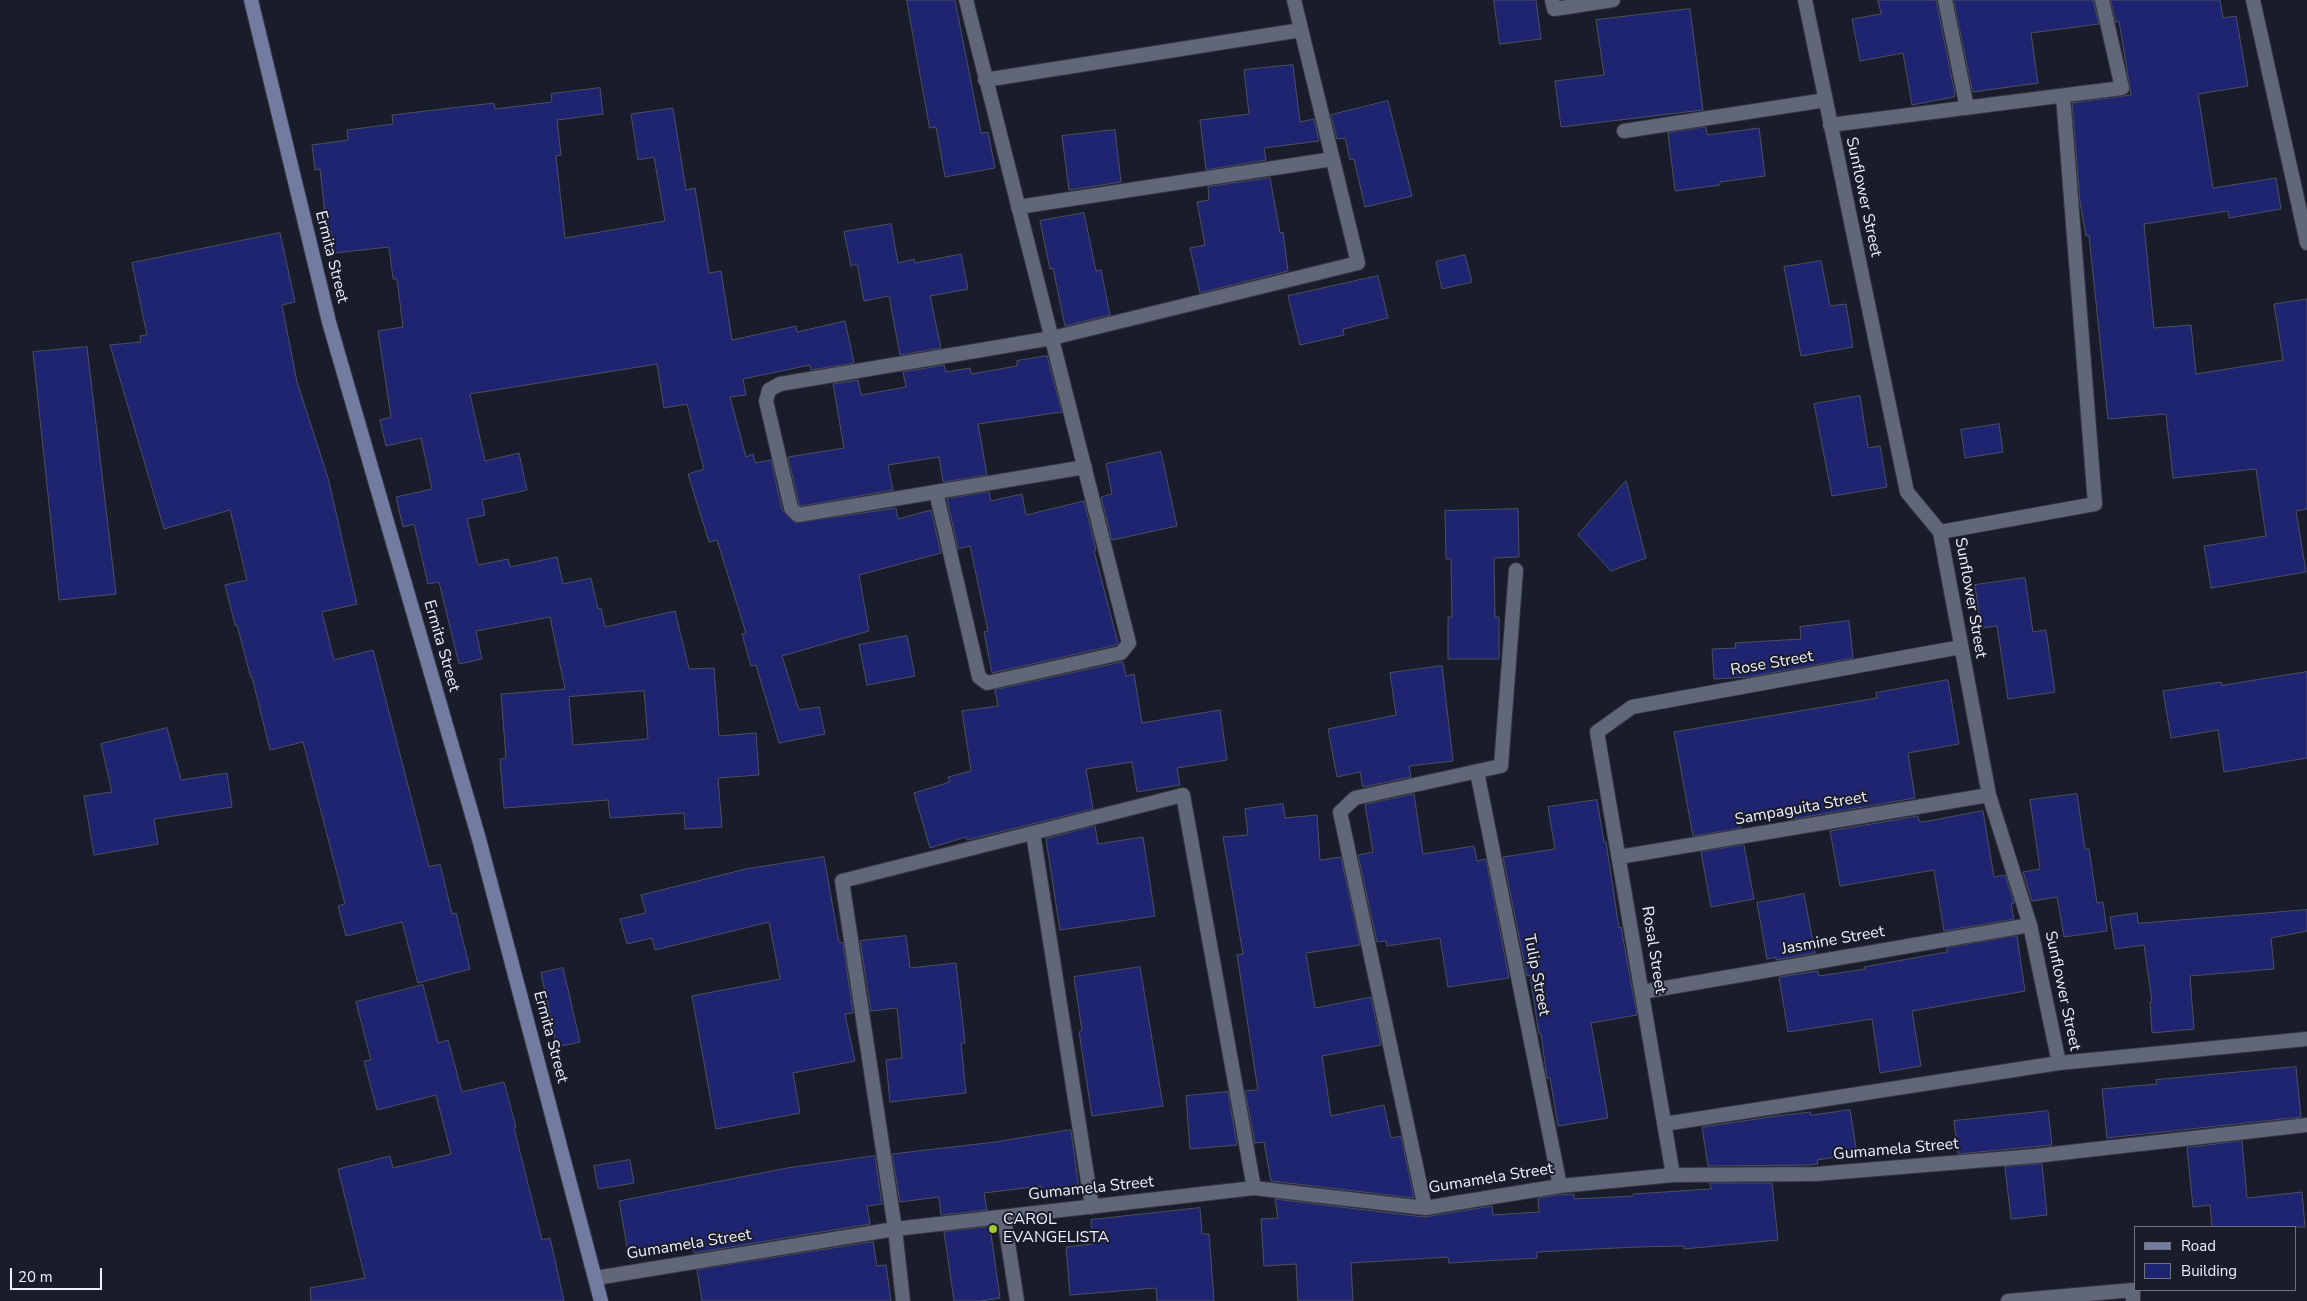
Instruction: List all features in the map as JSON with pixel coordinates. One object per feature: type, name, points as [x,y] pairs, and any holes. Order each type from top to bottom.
[{"type":"main road","name":"Ermita Street","points":[[251,0],[329,322],[479,839],[601,1301]]},
{"type":"street","points":[[936,492],[979,677],[987,683],[1121,653],[1129,643],[966,0]]},
{"type":"street","points":[[1085,467],[798,516],[791,508],[766,400],[770,390],[780,384],[1052,338],[1358,263],[1294,0]]},
{"type":"street","points":[[1552,0],[1554,9],[1612,0]]},
{"type":"street","name":"Sunflower Street","points":[[1805,0],[1907,492],[1940,532],[1989,794],[2030,925],[2059,1063]]},
{"type":"street","points":[[1945,0],[1967,108]]},
{"type":"street","points":[[1830,125],[2122,88],[2102,0]]},
{"type":"street","points":[[2253,0],[2307,244]]},
{"type":"street","points":[[985,80],[1301,30]]},
{"type":"street","points":[[1940,532],[2095,504],[2063,96]]},
{"type":"street","points":[[1624,131],[1826,100]]},
{"type":"street","points":[[1018,208],[1332,159]]},
{"type":"street","points":[[1425,1208],[1340,812],[1355,798],[1501,766],[1516,570]]},
{"type":"street","name":"Rose Street","points":[[1597,732],[1632,707],[1961,647]]},
{"type":"street","name":"Rosal Street","points":[[1597,732],[1673,1175]]},
{"type":"street","name":"Tulip Street","points":[[1477,772],[1560,1186]]},
{"type":"street","name":"Sampaguita Street","points":[[1619,857],[1989,794]]},
{"type":"street","points":[[903,1301],[895,1229],[842,881],[1183,795],[1254,1188]]},
{"type":"street","points":[[1034,833],[1092,1207]]},
{"type":"street","name":"Jasmine Street","points":[[1642,992],[2030,925]]},
{"type":"street","points":[[1664,1124],[2059,1063],[2307,1039]]},
{"type":"street","name":"Gumamela Street","points":[[596,1278],[895,1229],[1254,1188],[1425,1208],[1560,1186],[1673,1175],[1826,1173],[2036,1156],[2307,1125]]},
{"type":"street","points":[[1004,1217],[1017,1301]]},
{"type":"street","points":[[2008,1301],[2133,1290],[2133,1301]]},
{"type":"building","points":[[907,0],[955,0],[981,133],[988,132],[995,168],[945,177],[936,127],[930,128]]},
{"type":"building","points":[[1494,0],[1536,0],[1541,39],[1500,44]]},
{"type":"building","points":[[1878,0],[1936,0],[1955,94],[1954,97],[1912,105],[1903,53],[1860,61],[1852,19],[1881,14]]},
{"type":"building","points":[[1954,0],[2093,0],[2099,24],[2031,33],[2038,83],[1973,92]]},
{"type":"building","points":[[2111,0],[2220,0],[2223,18],[2236,16],[2248,86],[2198,94],[2213,188],[2276,178],[2281,209],[2229,218],[2228,211],[2144,224],[2154,328],[2191,325],[2196,374],[2283,360],[2274,304],[2307,299],[2307,509],[2296,511],[2306,572],[2211,588],[2204,546],[2266,536],[2256,469],[2173,478],[2166,414],[2108,419],[2089,235],[2086,236],[2080,202],[2072,103],[2131,95],[2119,21],[2116,22]]},
{"type":"building","points":[[1690,9],[1703,110],[1561,127],[1555,81],[1604,75],[1596,20]]},
{"type":"building","points":[[1293,65],[1300,122],[1314,119],[1319,141],[1264,148],[1266,160],[1206,170],[1200,120],[1249,114],[1244,70]]},
{"type":"building","points":[[600,88],[603,114],[557,120],[561,155],[556,156],[565,238],[665,221],[654,157],[638,160],[631,114],[673,108],[686,190],[695,188],[709,273],[721,271],[732,340],[796,326],[797,332],[845,321],[854,363],[811,370],[810,365],[743,379],[746,395],[730,397],[746,457],[753,454],[755,463],[771,460],[782,510],[795,523],[896,508],[898,519],[931,510],[941,553],[859,575],[869,631],[782,656],[799,710],[819,707],[825,734],[779,743],[756,665],[751,666],[742,634],[746,633],[717,540],[709,542],[688,474],[704,469],[687,404],[664,408],[657,364],[470,394],[485,461],[519,453],[527,490],[482,500],[485,515],[467,519],[478,565],[508,559],[510,567],[557,557],[563,584],[591,578],[598,609],[601,608],[605,627],[675,611],[689,669],[714,668],[719,736],[756,733],[759,775],[718,778],[722,827],[685,829],[684,813],[610,818],[608,800],[504,808],[500,759],[506,758],[501,694],[565,689],[550,617],[476,631],[482,659],[459,664],[439,582],[428,584],[414,524],[403,527],[396,497],[432,489],[421,438],[386,446],[380,420],[391,417],[378,331],[403,327],[397,279],[393,279],[389,247],[334,253],[331,231],[327,232],[320,169],[315,170],[312,145],[348,140],[347,130],[393,124],[392,115],[494,103],[495,109],[552,102],[551,94]],"holes":[[[644,691],[648,739],[573,745],[569,697]]]},
{"type":"building","points":[[1388,101],[1412,196],[1365,207],[1354,159],[1350,160],[1345,138],[1337,139],[1331,115]]},
{"type":"building","points":[[1706,127],[1707,135],[1759,128],[1765,176],[1675,191],[1668,133]]},
{"type":"building","points":[[1115,130],[1121,182],[1069,190],[1062,136]]},
{"type":"building","points":[[1270,178],[1280,233],[1283,232],[1288,271],[1200,293],[1190,248],[1205,245],[1197,202],[1209,200],[1208,187]]},
{"type":"building","points":[[1084,213],[1096,271],[1101,270],[1110,315],[1065,326],[1053,268],[1050,269],[1040,221]]},
{"type":"building","points":[[891,224],[898,263],[914,259],[915,263],[961,254],[968,289],[930,296],[941,348],[900,355],[889,296],[864,301],[857,264],[851,266],[844,232]]},
{"type":"building","points":[[280,233],[295,302],[282,305],[297,382],[328,478],[357,604],[322,612],[334,660],[373,650],[429,867],[440,864],[452,914],[456,913],[470,969],[418,983],[402,922],[346,936],[338,906],[345,904],[303,742],[270,750],[252,677],[237,625],[235,625],[225,585],[247,580],[230,510],[164,529],[110,345],[141,342],[140,336],[147,335],[132,263]]},
{"type":"building","points":[[1465,255],[1472,282],[1442,289],[1436,262]]},
{"type":"building","points":[[1821,261],[1830,306],[1846,304],[1853,347],[1801,356],[1784,267]]},
{"type":"building","points":[[1378,276],[1388,318],[1343,329],[1344,335],[1300,345],[1288,296]]},
{"type":"building","points":[[87,347],[116,594],[59,600],[33,352]]},
{"type":"building","points":[[1047,356],[1062,412],[978,424],[987,475],[943,482],[939,457],[888,465],[893,490],[801,506],[799,504],[788,457],[844,448],[833,384],[858,380],[861,395],[906,387],[903,372],[944,365],[946,372],[970,368],[971,374],[1017,366],[1017,361]]},
{"type":"building","points":[[1860,396],[1868,448],[1880,446],[1887,487],[1832,496],[1814,404]]},
{"type":"building","points":[[1999,424],[2003,452],[1965,458],[1961,430]]},
{"type":"building","points":[[1161,452],[1177,526],[1112,540],[1101,497],[1112,494],[1106,464]]},
{"type":"building","points":[[1626,481],[1646,558],[1611,571],[1578,535]]},
{"type":"building","points":[[989,492],[991,501],[1022,494],[1026,515],[1084,501],[1096,550],[1094,551],[1118,643],[1116,645],[992,673],[984,632],[988,631],[970,546],[958,549],[947,499]]},
{"type":"building","points":[[1518,509],[1519,557],[1494,558],[1495,617],[1499,617],[1499,659],[1448,659],[1448,617],[1452,617],[1451,559],[1446,559],[1445,511]]},
{"type":"building","points":[[2025,578],[2033,632],[2046,630],[2055,692],[2008,699],[1997,626],[1981,628],[1975,585]]},
{"type":"building","points":[[1849,621],[1853,658],[1749,677],[1714,679],[1712,649],[1736,648],[1735,643],[1801,639],[1800,627]]},
{"type":"building","points":[[907,636],[915,676],[867,685],[859,645]]},
{"type":"building","points":[[1123,662],[1126,676],[1134,674],[1142,723],[1220,710],[1227,760],[1177,768],[1180,785],[1137,792],[1132,762],[1086,769],[1093,809],[967,840],[966,837],[930,848],[914,793],[950,782],[948,777],[971,771],[962,711],[998,706],[995,690]]},
{"type":"building","points":[[1442,666],[1453,761],[1409,766],[1411,777],[1363,787],[1360,772],[1337,777],[1328,729],[1396,715],[1390,673]]},
{"type":"building","points":[[2307,672],[2307,758],[2224,772],[2218,730],[2171,738],[2163,691],[2221,682],[2222,685]]},
{"type":"building","points":[[1948,680],[1959,744],[1908,753],[1915,798],[1788,820],[1787,815],[1740,823],[1741,828],[1693,836],[1674,732],[1877,698],[1876,693]]},
{"type":"building","points":[[167,728],[181,780],[227,773],[232,807],[154,819],[158,844],[94,855],[84,796],[112,792],[101,744]]},
{"type":"building","points":[[1414,794],[1423,854],[1474,846],[1477,861],[1486,859],[1509,978],[1448,987],[1440,938],[1387,946],[1386,941],[1377,942],[1358,855],[1373,852],[1365,805]]},
{"type":"building","points":[[2077,794],[2085,849],[2089,849],[2097,903],[2103,902],[2107,931],[2064,937],[2057,897],[2032,901],[2023,872],[2040,869],[2030,800]]},
{"type":"building","points":[[1597,800],[1604,842],[1606,842],[1619,928],[1621,927],[1637,1015],[1591,1023],[1608,1118],[1558,1126],[1550,1078],[1547,1078],[1530,975],[1527,976],[1503,857],[1555,849],[1548,807]]},
{"type":"building","points":[[1283,804],[1285,818],[1317,815],[1320,860],[1341,857],[1360,945],[1306,953],[1315,1008],[1371,997],[1381,1045],[1322,1056],[1331,1116],[1384,1105],[1391,1138],[1401,1136],[1414,1198],[1271,1181],[1264,1142],[1255,1143],[1245,1091],[1258,1090],[1237,955],[1243,954],[1223,837],[1248,835],[1245,809]]},
{"type":"building","points":[[1983,811],[1994,877],[2005,875],[2014,903],[2011,904],[2014,919],[1944,931],[1934,870],[1840,886],[1830,831],[1918,816],[1919,821],[1922,822]]},
{"type":"building","points":[[1095,826],[1098,844],[1143,837],[1155,916],[1060,930],[1046,839]]},
{"type":"building","points":[[1744,845],[1754,899],[1711,907],[1701,852]]},
{"type":"building","points":[[824,857],[839,942],[843,943],[853,1013],[845,1014],[855,1061],[793,1073],[800,1113],[716,1129],[692,996],[780,979],[769,922],[655,950],[652,938],[627,944],[620,919],[646,913],[641,895],[746,869]]},
{"type":"building","points":[[1804,894],[1815,953],[1776,960],[1776,957],[1767,959],[1757,903]]},
{"type":"building","points":[[2307,910],[2307,931],[2271,938],[2274,969],[2190,976],[2194,1029],[2152,1033],[2150,1002],[2152,1002],[2144,945],[2115,949],[2110,917],[2137,913],[2138,923]]},
{"type":"building","points":[[906,936],[910,968],[956,963],[965,1043],[961,1043],[966,1093],[890,1102],[886,1060],[902,1058],[897,1008],[871,1011],[860,941]]},
{"type":"building","points":[[2017,936],[2025,991],[1912,1011],[1921,1066],[1880,1073],[1872,1019],[1788,1032],[1779,977],[1818,971],[1819,976],[1865,969],[1864,967],[1947,952],[1947,948]]},
{"type":"building","points":[[1140,967],[1163,1106],[1092,1116],[1079,1032],[1082,1031],[1074,977]]},
{"type":"building","points":[[563,968],[580,1042],[557,1047],[541,973]]},
{"type":"building","points":[[423,985],[438,1043],[448,1040],[462,1092],[504,1082],[542,1240],[550,1238],[564,1301],[311,1301],[310,1288],[365,1278],[338,1169],[390,1156],[393,1168],[451,1154],[436,1095],[377,1110],[364,1061],[371,1060],[356,1002]]},
{"type":"building","points":[[2296,1067],[2301,1117],[2107,1138],[2102,1089],[2157,1084],[2156,1080]]},
{"type":"building","points":[[1228,1092],[1237,1145],[1190,1149],[1186,1096]]},
{"type":"building","points":[[1850,1110],[1857,1154],[1817,1160],[1818,1164],[1809,1165],[1708,1166],[1702,1127],[1810,1112],[1811,1115]]},
{"type":"building","points":[[2048,1111],[2052,1145],[1958,1154],[1954,1121]]},
{"type":"building","points":[[1071,1130],[1079,1189],[1042,1194],[1041,1186],[984,1193],[987,1210],[941,1215],[939,1197],[900,1202],[892,1154],[995,1142]]},
{"type":"building","points":[[2242,1141],[2247,1198],[2302,1192],[2305,1227],[2212,1226],[2210,1205],[2193,1207],[2187,1148]]},
{"type":"building","points":[[875,1156],[882,1204],[867,1206],[870,1224],[694,1253],[693,1246],[629,1258],[619,1201],[787,1168]]},
{"type":"building","points":[[630,1160],[634,1183],[598,1189],[594,1166]]},
{"type":"building","points":[[2042,1164],[2047,1215],[2011,1219],[2005,1167]]},
{"type":"building","points":[[1710,1183],[1772,1183],[1778,1240],[1684,1249],[1684,1246],[1537,1252],[1537,1258],[1449,1263],[1448,1257],[1351,1263],[1353,1301],[1298,1301],[1296,1264],[1264,1266],[1261,1219],[1278,1218],[1275,1199],[1424,1217],[1492,1206],[1493,1215],[1539,1212],[1538,1198],[1557,1195],[1574,1194],[1574,1199],[1633,1196],[1633,1194],[1711,1189]]},
{"type":"building","points":[[1200,1208],[1202,1234],[1209,1234],[1214,1301],[1157,1301],[1156,1288],[1070,1295],[1066,1247],[1093,1244],[1091,1220]]},
{"type":"building","points":[[990,1227],[1000,1298],[980,1301],[954,1301],[944,1232]]},
{"type":"building","points":[[873,1242],[877,1266],[886,1265],[891,1301],[702,1301],[697,1270]]},
{"type":"place","name":"CAROL EVANGELISTA","points":[[993,1229]]}]
